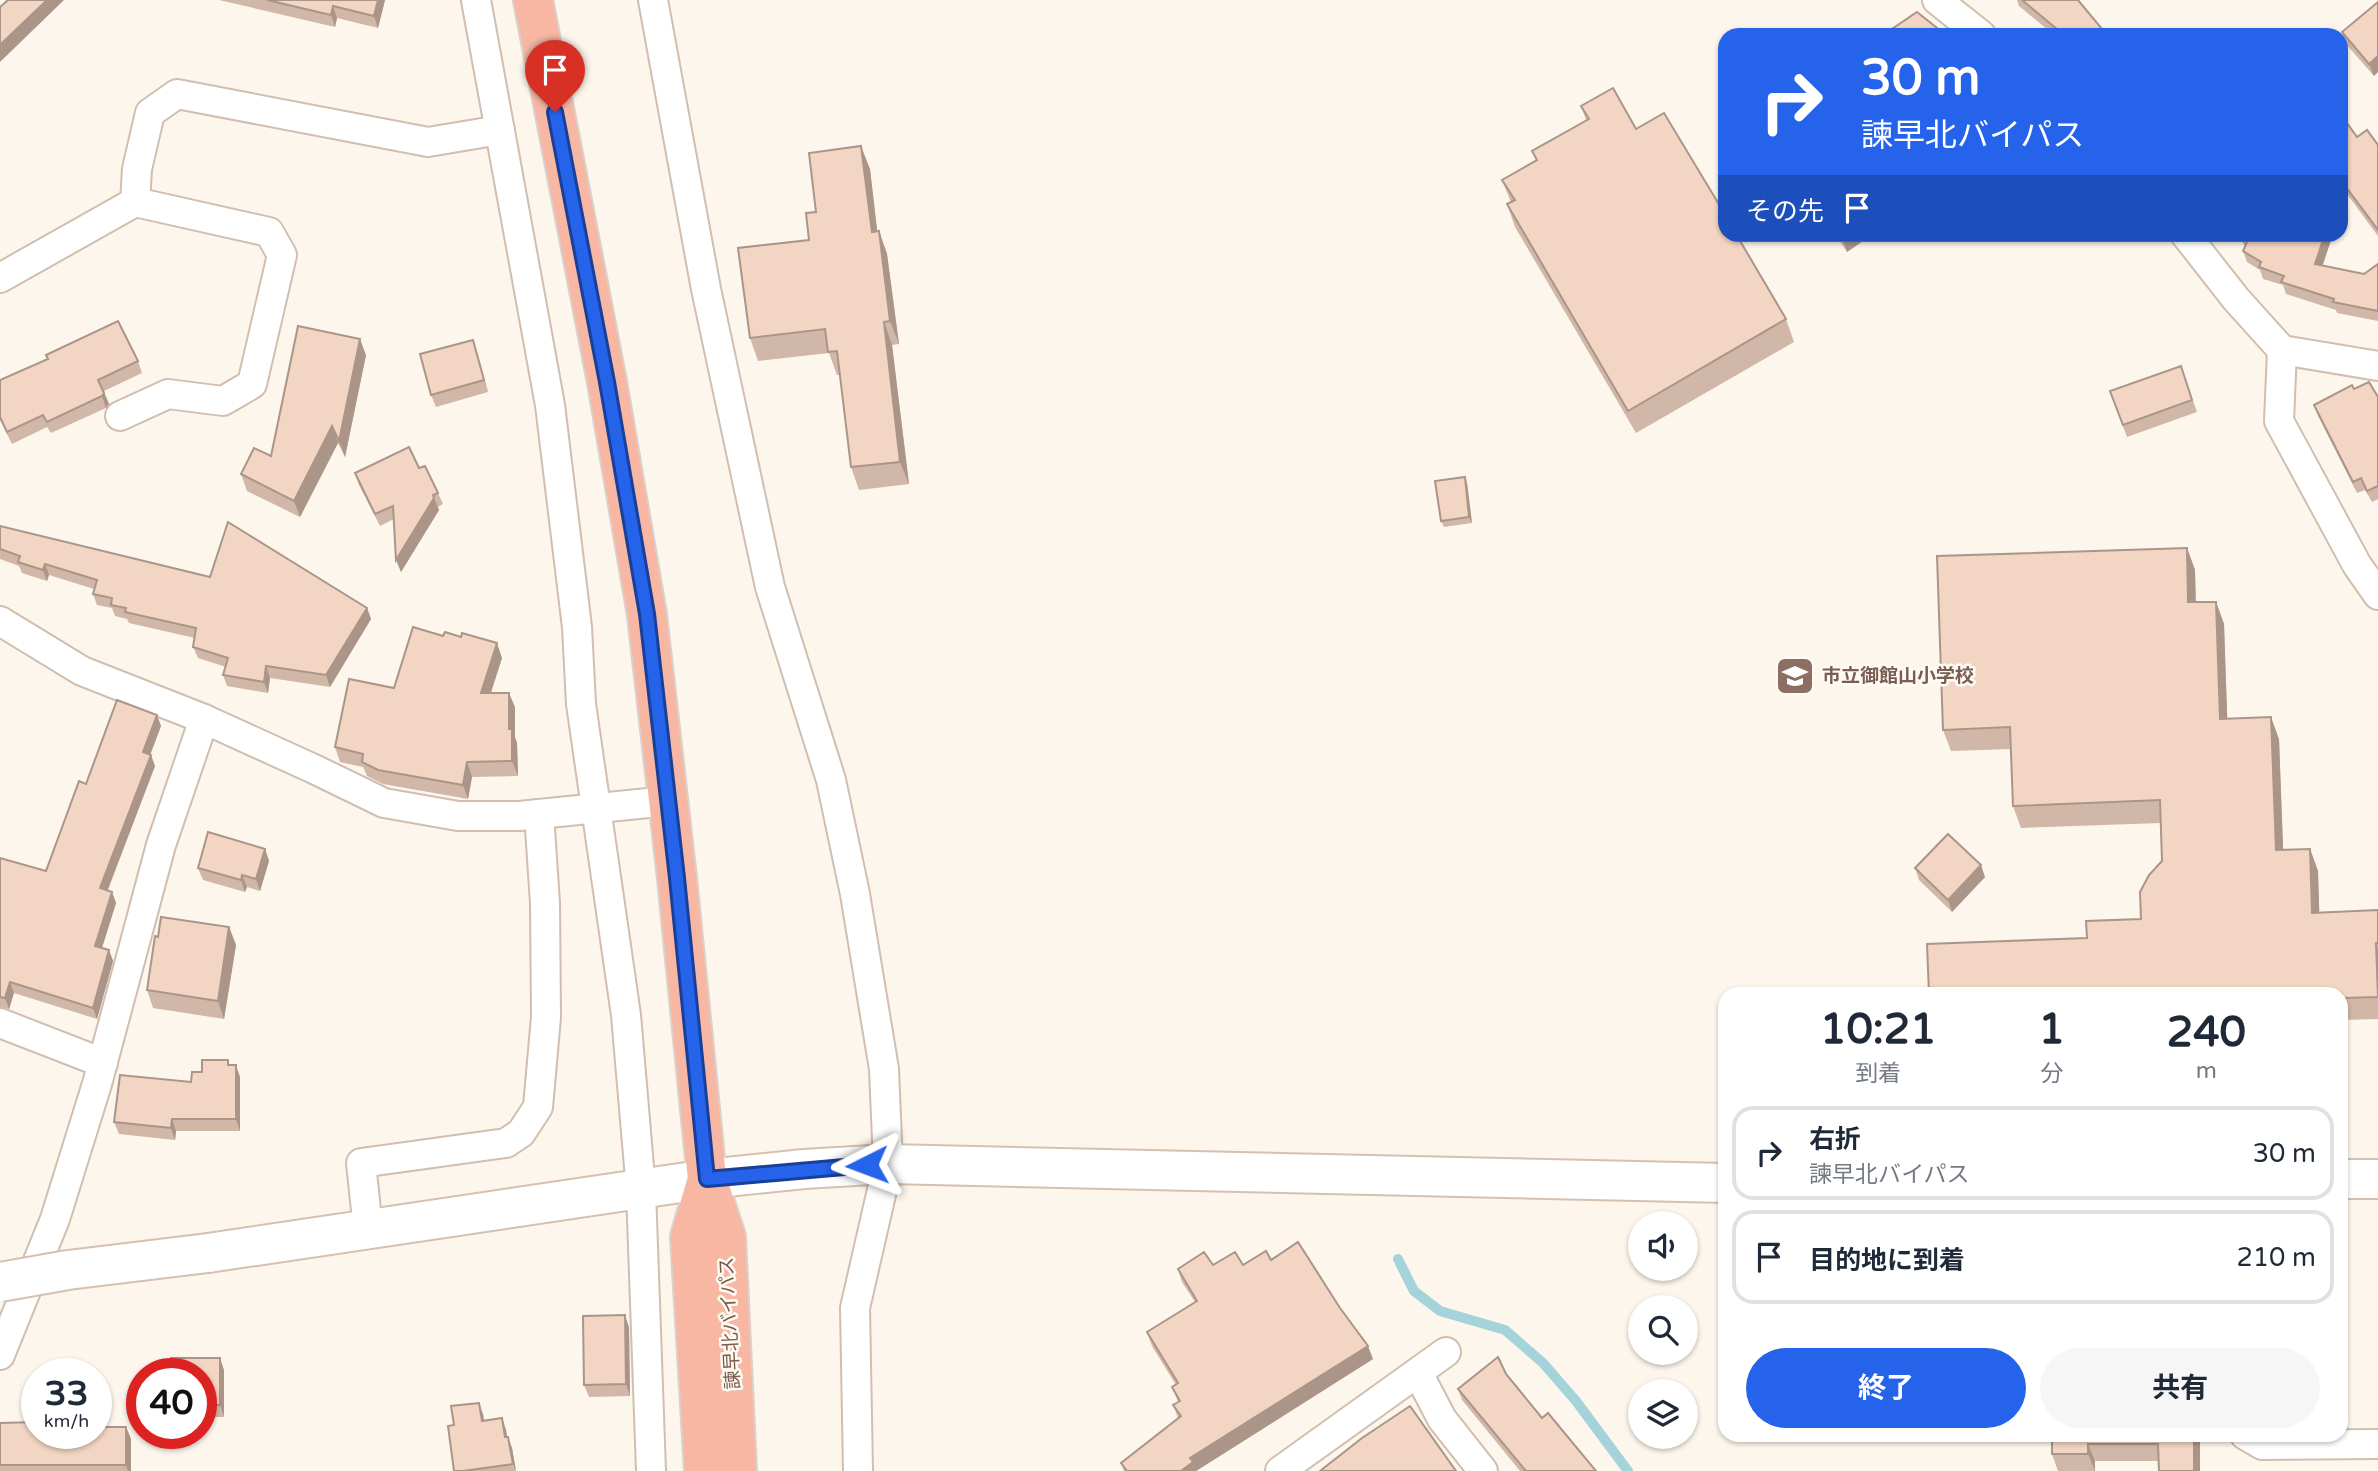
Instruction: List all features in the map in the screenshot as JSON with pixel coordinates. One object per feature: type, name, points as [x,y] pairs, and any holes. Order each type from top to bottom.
[{"type":"highway","name":"諫早北バイパス","points":[[533,0],[607,382],[647,614],[707,1179],[726,1237],[737,1471]]},
{"type":"highway","name":"諫早北バイパス","points":[[704,1471],[690,1237],[707,1179]]},
{"type":"street","points":[[476,0],[550,405],[578,626],[581,704],[626,1015],[641,1190],[652,1471]]},
{"type":"street","points":[[653,0],[706,289],[770,587],[831,779],[855,894],[884,1069],[888,1164],[855,1308],[858,1471]]},
{"type":"street","points":[[1937,0],[1972,28]]},
{"type":"street","points":[[135,202],[137,169],[150,113],[177,94],[428,142],[500,130]]},
{"type":"street","points":[[0,278],[135,202],[269,232],[282,255],[252,384],[223,401],[168,394],[120,416]]},
{"type":"street","points":[[2191,242],[2227,288],[2282,350],[2378,366]]},
{"type":"street","points":[[2282,350],[2279,421],[2357,565],[2378,595]]},
{"type":"street","points":[[0,621],[82,671],[204,719],[384,803],[458,816],[539,814],[668,801]]},
{"type":"street","points":[[0,1355],[55,1219],[103,1063],[161,845],[204,719]]},
{"type":"street","points":[[368,1229],[361,1163],[506,1143],[521,1133],[538,1107],[546,1017],[545,903],[539,814]]},
{"type":"street","points":[[0,1023],[103,1063]]},
{"type":"street","points":[[0,1282],[707,1179],[888,1164],[1718,1183]]},
{"type":"street","points":[[2348,1179],[2378,1179]]},
{"type":"street","points":[[1280,1471],[1446,1352]]},
{"type":"street","points":[[1418,1373],[1442,1419],[1483,1471]]},
{"type":"street","points":[[2257,1442],[2262,1445],[2378,1444]]},
{"type":"building","points":[[8,0],[47,0],[0,45],[0,7]]},
{"type":"building","points":[[267,0],[378,0],[374,16],[333,6],[331,15]]},
{"type":"building","points":[[2022,0],[2078,0],[2101,28],[2056,28]]},
{"type":"building","points":[[2378,2],[2378,56],[2369,64],[2348,39],[2347,28]]},
{"type":"building","points":[[1917,12],[1937,28],[1893,28]]},
{"type":"building","points":[[1613,88],[1636,129],[1664,113],[1718,203],[1718,242],[1741,242],[1786,319],[1628,411],[1507,204],[1515,200],[1502,180],[1537,160],[1532,151],[1589,119],[1581,106]]},
{"type":"building","points":[[2348,124],[2357,137],[2367,130],[2378,145],[2378,230],[2348,190]]},
{"type":"building","points":[[861,146],[872,232],[879,231],[890,321],[884,322],[900,462],[851,467],[837,351],[828,352],[825,329],[750,338],[738,248],[809,240],[806,213],[816,212],[809,153]]},
{"type":"building","points":[[2247,242],[2322,242],[2315,264],[2364,274],[2378,264],[2378,311],[2333,302],[2334,299],[2281,282],[2284,276],[2259,267],[2261,262],[2243,251]]},
{"type":"building","points":[[118,321],[138,361],[98,380],[104,393],[102,396],[47,422],[43,415],[7,432],[0,417],[0,380],[48,359],[46,355]]},
{"type":"building","points":[[298,326],[360,339],[339,441],[332,426],[294,501],[241,474],[254,448],[271,456]]},
{"type":"building","points":[[473,340],[484,380],[431,395],[420,354]]},
{"type":"building","points":[[2181,366],[2192,400],[2123,425],[2110,391]]},
{"type":"building","points":[[2369,382],[2378,397],[2378,486],[2367,491],[2361,478],[2353,482],[2314,405],[2352,385],[2354,389]]},
{"type":"building","points":[[409,447],[419,468],[425,466],[438,493],[433,495],[434,498],[396,560],[393,506],[375,514],[355,473]]},
{"type":"building","points":[[1465,477],[1469,517],[1441,521],[1435,481]]},
{"type":"building","points":[[228,522],[367,608],[326,675],[266,666],[264,682],[223,675],[228,658],[193,647],[196,628],[125,612],[126,608],[111,605],[112,598],[93,594],[97,580],[45,564],[43,570],[18,562],[20,556],[0,549],[0,526],[210,577]]},
{"type":"building","points":[[2187,548],[2188,602],[2216,602],[2220,719],[2271,717],[2276,850],[2310,849],[2312,913],[2378,910],[2378,997],[2348,998],[2348,987],[1929,987],[1927,944],[2087,938],[2086,921],[2141,919],[2140,892],[2149,875],[2162,861],[2160,800],[2013,806],[2010,727],[1943,730],[1937,556]]},
{"type":"building","points":[[413,627],[443,636],[445,632],[461,637],[462,633],[497,643],[481,693],[509,693],[512,761],[467,762],[463,785],[378,770],[362,762],[363,754],[335,747],[349,679],[394,688]]},
{"type":"building","points":[[117,700],[157,715],[143,752],[151,755],[100,888],[112,892],[95,946],[109,950],[93,1008],[10,982],[5,998],[0,997],[0,858],[46,871],[79,781],[86,784]]},
{"type":"building","points":[[208,832],[265,849],[256,879],[242,875],[241,880],[198,868]]},
{"type":"building","points":[[1948,834],[1981,865],[1948,900],[1915,868]]},
{"type":"building","points":[[161,917],[229,927],[218,1001],[147,990],[155,936],[158,937]]},
{"type":"building","points":[[202,1060],[228,1060],[228,1065],[236,1065],[236,1119],[172,1119],[171,1128],[114,1122],[120,1075],[191,1082],[192,1072],[202,1072]]},
{"type":"building","points":[[1298,1242],[1368,1346],[1190,1458],[1193,1462],[1181,1471],[1127,1471],[1121,1463],[1181,1416],[1173,1405],[1180,1401],[1172,1387],[1178,1383],[1147,1332],[1197,1301],[1178,1269],[1204,1252],[1213,1265],[1235,1252],[1243,1265],[1266,1251],[1271,1260]]},
{"type":"building","points":[[625,1315],[626,1384],[584,1385],[583,1316]]},
{"type":"building","points":[[1498,1357],[1506,1374],[1542,1418],[1548,1413],[1596,1471],[1526,1471],[1458,1389]]},
{"type":"building","points":[[217,1358],[220,1358],[220,1405],[217,1405]]},
{"type":"building","points":[[479,1403],[482,1421],[502,1418],[513,1464],[454,1471],[448,1426],[454,1425],[451,1406]]},
{"type":"building","points":[[1410,1406],[1456,1471],[1320,1471],[1362,1438]]},
{"type":"building","points":[[21,1422],[21,1449],[112,1449],[112,1427],[126,1427],[126,1465],[0,1465],[0,1423]]},
{"type":"building","points":[[2052,1442],[2194,1442],[2194,1471],[2159,1471],[2158,1444],[2088,1444],[2088,1454],[2052,1454]]},
{"type":"waterway","points":[[1398,1259],[1414,1291],[1440,1311],[1505,1330],[1543,1363],[1576,1401],[1628,1471]]},
{"type":"place","name":"市立御館山小学校","points":[[1795,676]]},
{"type":"route","points":[[555,112],[607,382],[647,614],[707,1179],[867,1165]]}]
